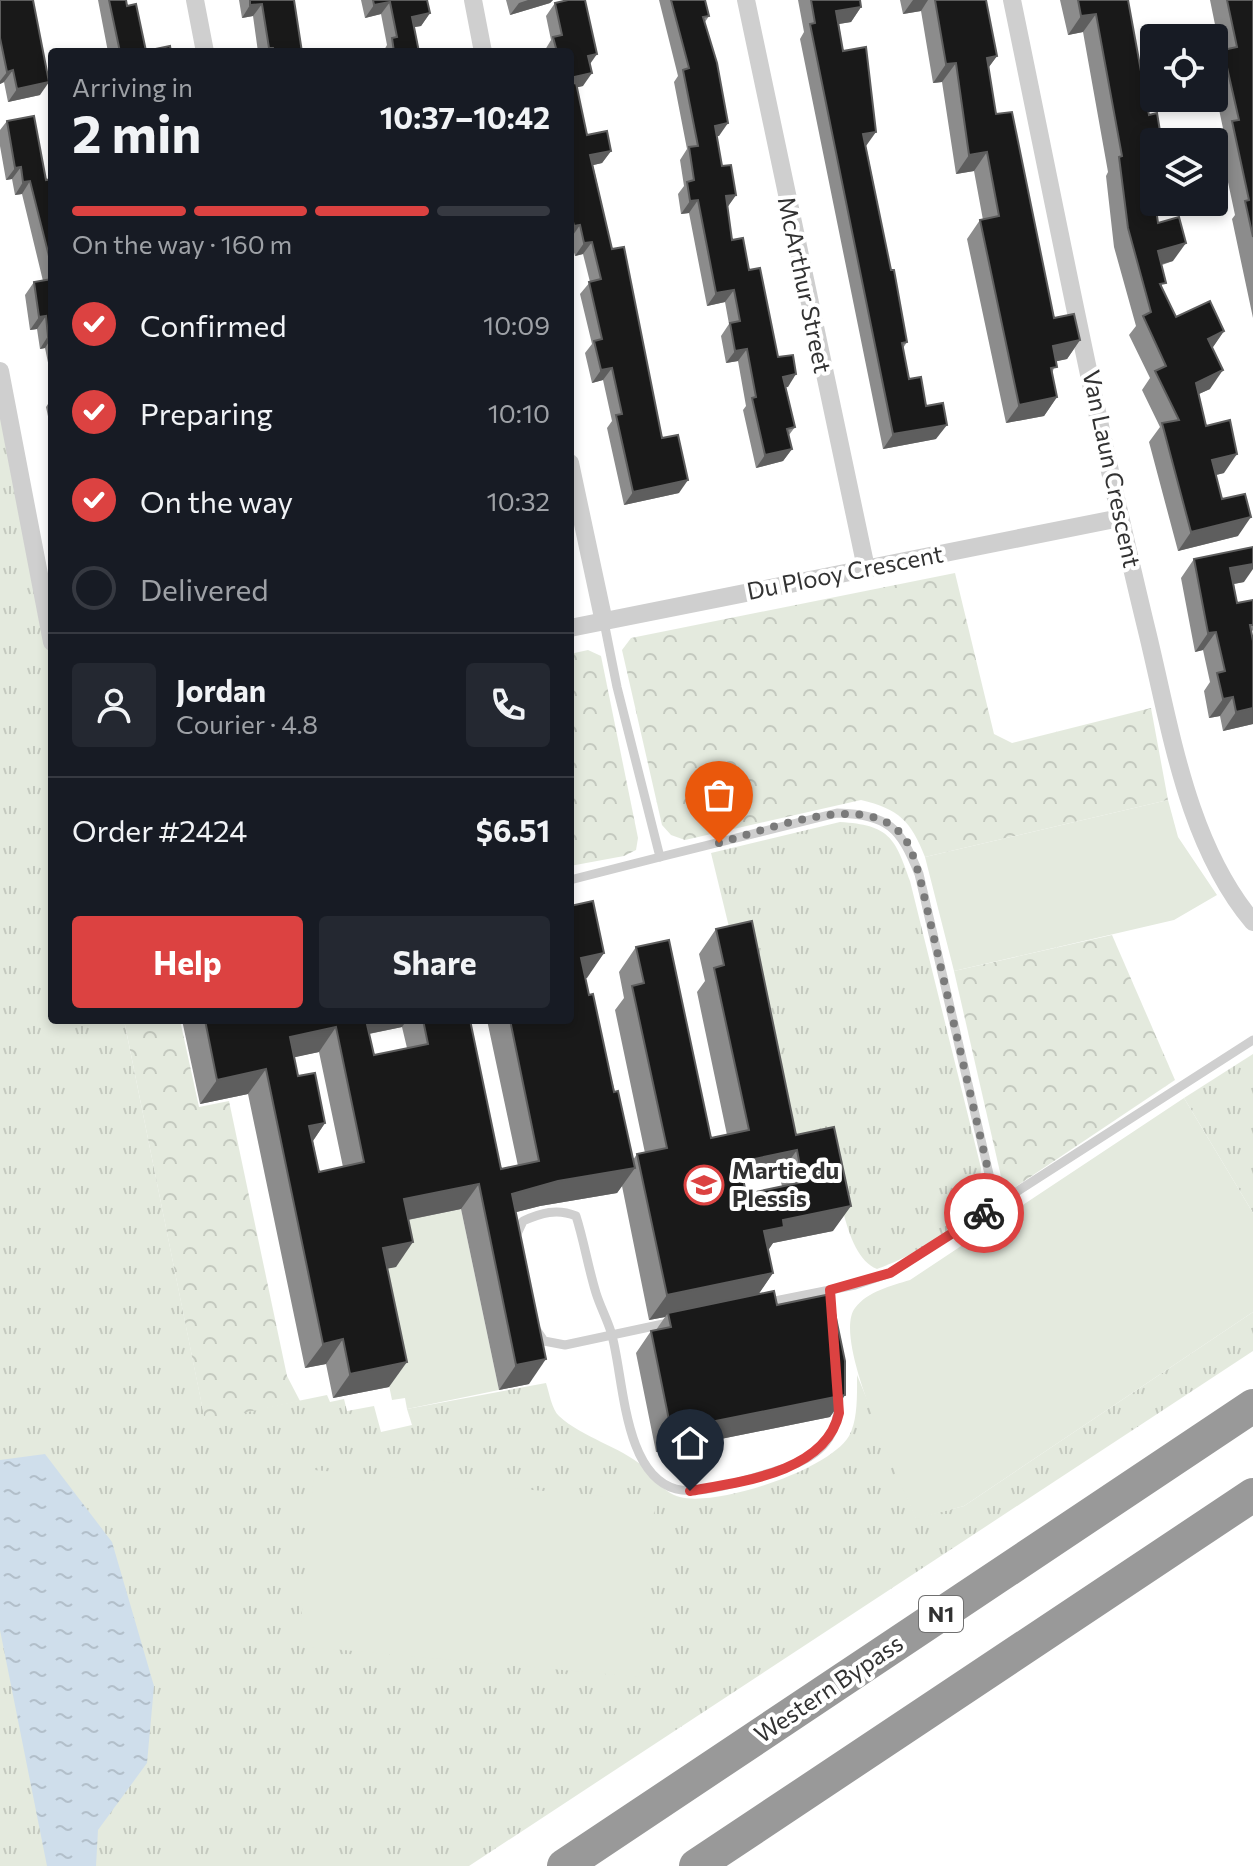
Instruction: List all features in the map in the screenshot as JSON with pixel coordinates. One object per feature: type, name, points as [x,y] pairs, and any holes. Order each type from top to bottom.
[{"type":"highway","name":"Western Bypass","points":[[564,1866],[1253,1406]]},
{"type":"highway","points":[[696,1866],[1253,1495]]},
{"type":"street","points":[[195,0],[204,48]]},
{"type":"street","points":[[473,0],[482,48]]},
{"type":"street","name":"McArthur Street","points":[[746,0],[866,568]]},
{"type":"street","name":"Van Laun Crescent","points":[[1012,0],[1120,518],[1185,785],[1217,868],[1253,922]]},
{"type":"street","points":[[0,371],[48,621]]},
{"type":"street","points":[[574,482],[604,622]]},
{"type":"street","name":"Du Plooy Crescent","points":[[574,627],[1120,518]]},
{"type":"lane","points":[[604,622],[617,687],[660,857]]},
{"type":"lane","points":[[574,879],[837,813],[868,814],[887,822],[905,839],[919,874],[996,1204]]},
{"type":"lane","points":[[752,1306],[830,1290],[890,1273],[1253,1040]]},
{"type":"lane","points":[[519,1249],[515,1234],[523,1221],[539,1213],[564,1211],[576,1216],[596,1293],[612,1335],[627,1418],[636,1445],[648,1466],[674,1489],[690,1491],[713,1487],[786,1468],[808,1457],[835,1432],[839,1413],[838,1380]]},
{"type":"lane","points":[[830,1290],[831,1305]]},
{"type":"lane","points":[[531,1310],[535,1326],[544,1341],[565,1345],[674,1322]]},
{"type":"green space","points":[[0,406],[48,630],[48,1024],[125,1024],[205,1420],[327,1395],[330,1402],[344,1399],[347,1411],[374,1406],[381,1432],[412,1425],[407,1409],[546,1383],[554,1410],[569,1424],[624,1453],[649,1471],[668,1492],[697,1499],[771,1483],[838,1449],[849,1436],[854,1422],[857,1375],[916,1518],[964,1506],[1253,1312],[1253,1351],[469,1866],[0,1866]]},
{"type":"green space","points":[[955,573],[994,734],[1012,743],[1151,708],[1168,800],[925,857],[902,818],[861,800],[685,840],[671,835],[662,825],[622,650],[631,638]]},
{"type":"green space","points":[[588,650],[601,656],[638,838],[636,850],[624,856],[574,865],[574,653]]},
{"type":"green space","points":[[1168,800],[1178,837],[1217,895],[1174,920],[954,971],[925,857]]},
{"type":"green space","points":[[840,822],[880,830],[894,844],[905,866],[981,1168],[978,1199],[962,1221],[934,1242],[877,1269],[865,1261],[849,1230],[830,1136],[782,1145],[711,853]]},
{"type":"green space","points":[[1112,935],[1175,1080],[1005,1194],[954,971]]},
{"type":"green space","points":[[125,1024],[181,1024],[199,1107],[229,1101],[287,1376],[300,1401],[205,1421]]},
{"type":"green space","points":[[1253,1054],[1253,1213],[1184,1098]]},
{"type":"green space","points":[[1184,1098],[1253,1213],[1253,1312],[964,1506],[916,1519],[860,1379],[852,1349],[850,1325],[855,1308],[873,1293],[910,1280]]},
{"type":"green space","points":[[461,1209],[499,1390],[407,1409],[405,1398],[392,1400],[366,1273],[387,1224]]},
{"type":"green space","points":[[314,1470],[655,1501],[639,1677],[299,1646]]},
{"type":"water","points":[[45,1454],[112,1542],[154,1686],[147,1763],[98,1830],[96,1866],[47,1866],[0,1630],[0,1460]]},
{"type":"building","points":[[0,0],[33,0],[48,82],[17,89],[13,70],[7,72],[0,38]]},
{"type":"building","points":[[109,0],[126,0],[127,6],[136,4],[145,48],[119,48]]},
{"type":"building","points":[[250,0],[294,0],[301,48],[269,48],[262,4],[250,5]]},
{"type":"building","points":[[373,0],[427,0],[430,13],[412,17],[418,48],[393,48],[392,38],[397,37],[390,2],[374,5]]},
{"type":"building","points":[[585,0],[597,54],[588,56],[592,73],[574,77],[574,48],[556,48],[553,37],[562,35],[555,3]]},
{"type":"building","points":[[671,0],[705,0],[709,16],[703,17],[717,63],[728,123],[715,126],[722,166],[731,165],[736,195],[726,196],[732,240],[743,238],[749,270],[760,268],[778,357],[793,355],[796,374],[783,377],[795,427],[787,429],[792,449],[765,455],[752,398],[756,397],[747,349],[735,351],[730,323],[740,321],[734,290],[716,293],[698,200],[690,201],[687,182],[694,180],[689,147],[698,146],[683,70],[689,68]]},
{"type":"building","points":[[811,0],[860,0],[861,7],[836,11],[843,51],[866,47],[876,132],[863,134],[891,270],[894,270],[907,342],[902,343],[909,379],[921,377],[926,406],[943,403],[947,425],[893,434],[810,24],[815,23]]},
{"type":"building","points":[[935,0],[986,0],[997,56],[987,58],[996,114],[1012,112],[1054,318],[1074,314],[1080,340],[1053,346],[1057,367],[1051,368],[1057,397],[1019,405],[980,220],[999,216],[987,152],[969,155],[956,63],[946,64]]},
{"type":"building","points":[[1078,0],[1128,0],[1140,66],[1140,112],[1148,112],[1149,115],[1157,113],[1160,128],[1140,128],[1140,216],[1157,216],[1158,223],[1179,217],[1186,243],[1158,251],[1166,283],[1160,284],[1176,317],[1210,301],[1224,331],[1208,339],[1223,370],[1196,383],[1206,426],[1230,420],[1237,454],[1212,460],[1222,499],[1245,494],[1251,517],[1191,532],[1162,423],[1179,420],[1155,371],[1166,366],[1143,316],[1151,312],[1128,228],[1119,157],[1122,156],[1096,14],[1081,16]]},
{"type":"building","points":[[1227,0],[1253,0],[1253,237],[1245,201],[1249,200],[1232,121],[1239,120],[1228,72],[1228,49],[1237,47]]},
{"type":"building","points":[[574,83],[587,135],[607,131],[611,151],[590,155],[612,249],[624,247],[662,438],[678,435],[688,480],[633,492],[616,415],[622,414],[612,368],[601,370],[594,341],[602,339],[589,282],[601,279],[592,242],[584,243],[580,225],[574,226]]},
{"type":"building","points":[[34,116],[48,180],[48,252],[30,181],[23,182],[21,167],[15,168],[7,121]]},
{"type":"building","points":[[48,280],[48,336],[46,316],[39,317],[34,282]]},
{"type":"building","points":[[1253,547],[1253,564],[1230,568],[1237,603],[1253,600],[1253,625],[1250,625],[1253,641],[1253,708],[1236,712],[1233,697],[1223,699],[1217,673],[1225,671],[1216,632],[1208,633],[1194,559]]},
{"type":"building","points":[[593,901],[604,953],[581,958],[589,995],[593,994],[614,1092],[618,1091],[635,1168],[558,1181],[512,1194],[546,1359],[516,1365],[479,1184],[404,1199],[413,1242],[383,1248],[407,1362],[350,1374],[343,1339],[323,1344],[266,1069],[217,1080],[206,1024],[367,1024],[374,1055],[428,1044],[424,1024],[471,1024],[501,1169],[539,1161],[511,1024],[574,1024],[574,905]],"holes":[[[336,1027],[364,1162],[319,1172],[309,1126],[325,1123],[315,1073],[298,1076],[290,1037]]]},
{"type":"building","points":[[752,921],[796,1135],[834,1127],[851,1206],[783,1220],[784,1227],[764,1231],[773,1273],[667,1295],[637,1154],[667,1148],[632,986],[644,983],[636,947],[669,940],[711,1138],[749,1130],[714,968],[724,965],[716,929]],"holes":[[[797,1150],[803,1182],[746,1194],[740,1162]]]},
{"type":"building","points":[[774,1291],[777,1305],[831,1294],[845,1361],[845,1395],[671,1430],[651,1331],[671,1327],[668,1313]]},
{"type":"way so far","points":[[719,843],[837,813],[868,814],[887,822],[905,839],[919,874],[996,1204],[984,1213]]},
{"type":"place","name":"Martie du Plessis","points":[[704,1185]]},
{"type":"route","points":[[690,1491],[786,1468],[826,1444],[835,1432],[839,1413],[830,1290],[890,1273],[984,1213]]}]
